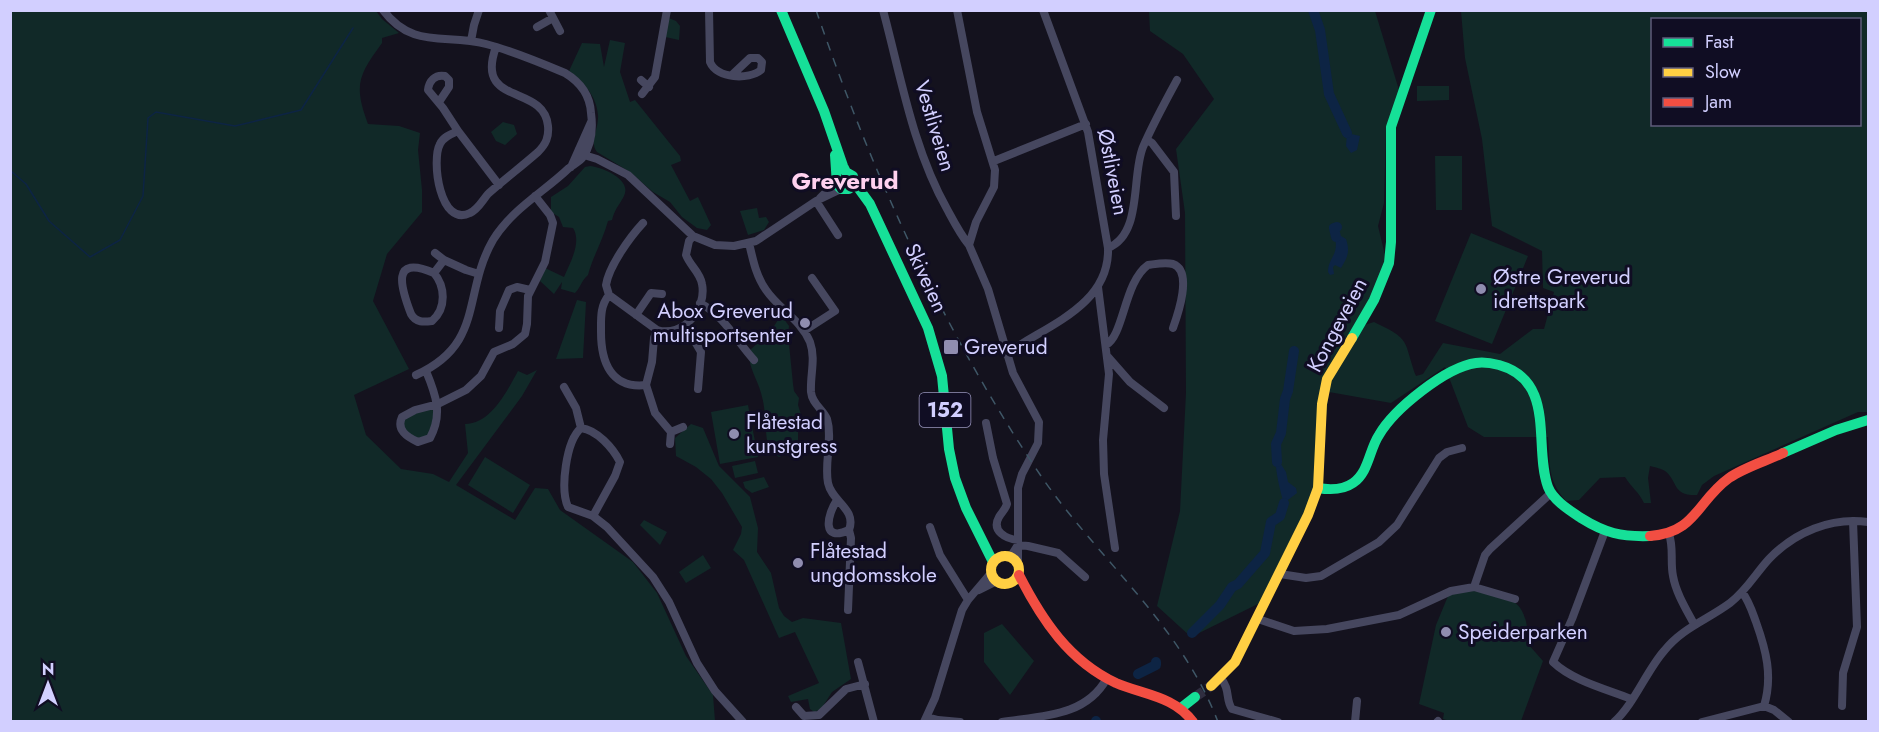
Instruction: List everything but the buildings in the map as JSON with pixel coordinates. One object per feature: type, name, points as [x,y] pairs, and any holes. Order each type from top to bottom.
[{"type":"street","points":[[383,10],[401,28],[421,38],[471,41],[496,47],[547,66],[576,81],[588,96],[593,129],[579,162],[513,214],[499,230],[486,253],[468,320],[459,341],[448,355],[426,371],[416,375]]},
{"type":"street","points":[[471,41],[480,10]]},
{"type":"street","points":[[642,94],[649,87],[657,70],[667,10]]},
{"type":"street","points":[[708,10],[711,66],[721,74],[732,75]]},
{"type":"street","name":"Skiveien","points":[[781,10],[835,141],[844,182],[872,212],[920,309],[935,348],[943,382],[951,465],[963,501],[982,536],[1002,565]]},
{"type":"street","name":"Vestliveien","points":[[883,10],[923,159],[933,184],[962,237],[969,245],[988,289],[1013,373],[1035,411],[1040,429],[1036,451],[1020,480],[1018,543],[1020,551],[1002,565]]},
{"type":"street","points":[[957,10],[977,112],[994,161],[994,187],[976,222],[969,245]]},
{"type":"street","name":"Østliveien","points":[[1043,10],[1086,124],[1108,248],[1107,269],[1098,287],[1108,357],[1109,385],[1103,456],[1115,548]]},
{"type":"street","name":"Kongeveien","points":[[1211,686],[1235,662],[1258,620],[1308,515],[1317,488],[1322,404],[1327,379],[1374,300],[1389,263],[1391,127],[1428,25],[1431,10]]},
{"type":"street","points":[[537,27],[551,14],[560,31]]},
{"type":"street","points":[[458,131],[444,138],[438,149],[442,197],[445,206],[455,213],[468,214],[474,211],[499,185],[544,146],[548,128],[545,116],[538,106],[496,83],[491,69],[496,47]]},
{"type":"street","points":[[641,80],[649,87]]},
{"type":"street","points":[[1108,248],[1118,245],[1124,237],[1133,210],[1140,160],[1147,140],[1177,80]]},
{"type":"street","points":[[439,102],[499,185]]},
{"type":"street","points":[[994,161],[1086,124]]},
{"type":"street","points":[[1147,140],[1152,143],[1174,172],[1176,216]]},
{"type":"street","points":[[584,152],[596,155],[597,159],[628,175],[693,236],[708,243],[723,246],[749,243],[760,239],[844,182]]},
{"type":"street","points":[[426,371],[438,404],[438,418],[430,438],[418,442],[407,438],[400,428],[402,417],[415,410],[438,404],[457,396],[474,383],[494,352],[522,338],[527,324],[527,303],[530,290],[545,262],[553,228],[550,215],[535,196]]},
{"type":"street","points":[[818,200],[838,235]]},
{"type":"street","points":[[643,223],[635,231],[608,277],[606,285],[609,295],[657,330],[674,332],[686,326],[700,303],[703,285],[686,255],[689,241],[693,236]]},
{"type":"street","points":[[749,243],[760,280],[767,292],[804,331],[812,351],[813,400],[826,419],[829,486],[851,518],[848,610]]},
{"type":"street","points":[[435,253],[444,260],[479,274]]},
{"type":"street","points":[[434,273],[444,260]]},
{"type":"street","points":[[1106,345],[1115,335],[1138,275],[1148,265],[1170,264],[1180,269],[1183,297],[1173,328]]},
{"type":"street","points":[[411,267],[434,273],[442,289],[442,306],[437,317],[432,321],[421,322],[411,314],[401,275],[406,268],[411,267]]},
{"type":"street","points":[[804,331],[835,311],[812,278]]},
{"type":"street","points":[[499,328],[496,310],[509,290],[517,287],[530,290]]},
{"type":"street","points":[[1006,354],[1075,310],[1098,287]]},
{"type":"street","points":[[636,315],[651,293],[662,294]]},
{"type":"street","points":[[609,295],[601,310],[603,358],[611,372],[626,384],[646,385]]},
{"type":"street","points":[[700,303],[711,309],[754,360]]},
{"type":"street","points":[[686,326],[701,352],[698,389]]},
{"type":"street","points":[[657,330],[646,385],[655,413],[671,432],[670,444]]},
{"type":"street","points":[[1108,357],[1130,382],[1164,408]]},
{"type":"street","points":[[1317,488],[1341,488],[1356,481],[1365,469],[1383,429],[1399,410],[1448,374],[1466,365],[1488,363],[1508,368],[1523,378],[1533,390],[1540,412],[1546,478],[1551,493],[1560,502],[1605,531],[1622,535],[1669,534],[1685,525],[1714,491],[1731,477],[1846,427],[1869,420]]},
{"type":"street","points":[[564,387],[573,400],[581,428]]},
{"type":"street","points":[[986,423],[993,458],[1007,504],[997,520],[998,531],[1018,543],[1058,553],[1085,577]]},
{"type":"street","points":[[671,432],[683,427]]},
{"type":"street","points":[[581,428],[573,437],[565,471],[563,508],[593,516],[607,527],[662,590],[697,663],[715,690],[743,722]]},
{"type":"street","points":[[581,428],[591,431],[602,440],[614,451],[620,462],[593,516]]},
{"type":"street","points":[[1280,574],[1306,578],[1321,576],[1379,542],[1397,525],[1439,458],[1447,452],[1462,448]]},
{"type":"street","points":[[1474,587],[1485,555],[1551,493]]},
{"type":"street","points":[[837,500],[827,518],[828,524],[831,530],[837,533],[849,530]]},
{"type":"street","points":[[1842,706],[1843,673],[1857,627],[1853,521]]},
{"type":"street","points":[[1616,721],[1664,651],[1694,624],[1722,609],[1742,592],[1769,559],[1794,538],[1823,525],[1853,521],[1869,522]]},
{"type":"street","points":[[930,527],[940,555],[968,600]]},
{"type":"street","points":[[1605,531],[1553,662],[1577,677],[1631,699]]},
{"type":"street","points":[[1669,534],[1673,550],[1673,577],[1681,600],[1694,624]]},
{"type":"street","points":[[960,722],[926,719],[943,674],[960,614],[968,600],[1002,565]]},
{"type":"street","points":[[1002,565],[1003,584],[1015,579]]},
{"type":"street","name":"152","points":[[1002,565],[1029,596],[1070,651],[1087,666],[1119,683],[1187,703],[1193,722]]},
{"type":"street","points":[[1258,620],[1286,630],[1306,632],[1391,617],[1451,591],[1474,587],[1515,599]]},
{"type":"street","points":[[1742,592],[1748,599],[1768,664],[1770,682],[1764,706]]},
{"type":"street","points":[[858,662],[874,722]]},
{"type":"street","points":[[1220,677],[1228,690],[1231,708],[1278,722]]},
{"type":"street","points":[[1002,722],[1030,720],[1074,709],[1100,691],[1107,678]]},
{"type":"street","points":[[796,707],[804,716],[819,715],[846,689],[865,684]]},
{"type":"street","points":[[1355,722],[1357,701]]},
{"type":"street","points":[[1187,703],[1198,722]]},
{"type":"street","points":[[1702,722],[1764,706],[1774,710],[1789,722]]},
{"type":"green space","points":[[11,11],[376,11],[399,33],[382,38],[382,43],[368,64],[361,80],[361,99],[368,124],[399,126],[420,133],[418,150],[422,212],[387,254],[373,301],[409,369],[354,395],[366,435],[401,469],[433,474],[449,482],[468,453],[465,424],[474,423],[490,413],[503,397],[518,371],[527,375],[537,370],[522,396],[456,485],[515,520],[535,488],[548,489],[560,510],[633,562],[657,593],[686,656],[713,695],[715,721],[11,721]]},
{"type":"green space","points":[[1149,11],[1375,11],[1399,90],[1386,130],[1384,203],[1378,226],[1386,259],[1355,328],[1374,322],[1395,333],[1407,348],[1416,376],[1423,374],[1443,343],[1500,354],[1533,329],[1544,329],[1554,292],[1543,288],[1542,251],[1492,226],[1482,139],[1465,58],[1461,11],[1868,11],[1868,412],[1858,412],[1714,476],[1702,485],[1697,495],[1683,493],[1665,471],[1650,466],[1648,478],[1651,503],[1644,503],[1625,477],[1600,478],[1579,500],[1566,501],[1552,478],[1548,437],[1484,437],[1468,427],[1445,367],[1391,403],[1329,392],[1322,452],[1322,475],[1266,600],[1191,637],[1157,606],[1180,511],[1186,393],[1185,213],[1176,149],[1214,99],[1183,54],[1150,31]]},
{"type":"green space","points":[[666,17],[676,21],[680,26],[679,40],[661,36]]},
{"type":"green space","points":[[610,40],[625,43],[620,72],[630,102],[635,100],[680,156],[681,161],[671,165],[690,201],[698,197],[711,225],[707,230],[697,228],[682,217],[670,202],[653,192],[630,172],[597,152],[594,144],[598,115],[595,102],[584,85],[569,71],[582,43],[600,44],[604,67]]},
{"type":"green space","points":[[1417,86],[1449,86],[1449,100],[1417,101]]},
{"type":"green space","points":[[503,122],[514,125],[517,134],[505,145],[496,141],[491,132]]},
{"type":"green space","points":[[1435,156],[1462,156],[1462,210],[1436,210]]},
{"type":"green space","points":[[590,166],[607,171],[619,178],[625,188],[625,193],[612,220],[608,221],[588,275],[579,288],[575,293],[561,289],[562,282],[554,294],[540,281],[545,268],[564,277],[576,246],[576,240],[573,228],[563,227],[559,217],[551,212],[551,197],[568,186],[585,167]]},
{"type":"green space","points":[[757,208],[759,218],[766,217],[769,222],[764,230],[748,235],[740,211]]},
{"type":"green space","name":"Østre Greverud idrettspark","points":[[1471,233],[1528,256],[1492,344],[1435,321]]},
{"type":"green space","points":[[577,300],[586,302],[583,358],[556,359]]},
{"type":"green space","points":[[781,315],[789,326],[794,391],[799,398],[798,405],[803,421],[798,428],[798,449],[779,457],[769,450],[763,400],[751,367],[749,351],[771,331]]},
{"type":"green space","name":"Flåtestad kunstgress","points":[[748,405],[758,457],[720,464],[711,412]]},
{"type":"green space","points":[[428,407],[438,414],[430,438],[407,438],[402,417]]},
{"type":"green space","points":[[691,424],[703,428],[719,466],[750,497],[758,528],[757,552],[771,573],[779,608],[784,616],[792,622],[803,618],[841,623],[851,679],[832,692],[821,709],[814,712],[810,709],[808,699],[791,702],[788,696],[819,683],[795,632],[779,638],[744,560],[733,550],[742,527],[722,493],[711,479],[676,456],[675,438]]},
{"type":"green space","points":[[485,457],[530,485],[513,513],[468,485]]},
{"type":"green space","points":[[755,461],[758,473],[735,478],[732,466]]},
{"type":"green space","points":[[764,477],[769,487],[752,493],[745,488],[743,482]]},
{"type":"green space","points":[[644,520],[667,532],[660,545],[640,525]]},
{"type":"green space","points":[[703,555],[711,568],[686,583],[679,572]]},
{"type":"green space","points":[[1473,591],[1499,595],[1516,603],[1525,619],[1528,644],[1543,661],[1521,721],[1450,721],[1443,719],[1444,713],[1419,704],[1436,625],[1448,596]]},
{"type":"green space","points":[[1002,624],[1034,661],[1010,695],[984,662],[984,633]]},
{"type":"water","points":[[1347,133],[1360,136],[1357,150],[1351,153],[1346,146]]},
{"type":"water","points":[[1341,236],[1346,239],[1347,257],[1341,268],[1335,265],[1333,267],[1334,274],[1330,275],[1328,267],[1336,249],[1335,238]]},
{"type":"water","points":[[1279,461],[1286,472],[1288,482],[1296,488],[1297,493],[1284,503],[1276,470],[1276,462]]},
{"type":"waterway","points":[[1313,10],[1320,30],[1329,94],[1347,133]]},
{"type":"waterway","points":[[12,172],[26,184],[49,221],[90,257],[120,240],[143,196],[148,118],[156,112],[235,126],[301,110],[353,28]]},
{"type":"waterway","points":[[1336,237],[1334,228],[1337,227]]},
{"type":"waterway","points":[[1277,462],[1276,444],[1281,433],[1294,351]]},
{"type":"waterway","points":[[1192,633],[1220,605],[1232,587],[1238,584],[1265,553],[1271,522],[1280,516],[1284,503]]},
{"type":"waterway","points":[[1138,674],[1156,665],[1156,662]]},
{"type":"tunnel","points":[[1195,697],[1211,686]]},
{"type":"railway","points":[[816,10],[886,191],[942,309],[973,366],[1041,476],[1063,506],[1161,623],[1183,654],[1218,722]]},
{"type":"traffic: fast","points":[[781,10],[824,111],[843,166],[846,172],[853,176],[854,182],[870,204],[928,328],[942,376],[949,449],[955,478],[966,508],[993,562]]},
{"type":"traffic: fast","points":[[1352,338],[1374,300],[1389,263],[1391,127],[1431,10]]},
{"type":"traffic: fast","points":[[835,155],[837,185],[841,189],[849,189]]},
{"type":"traffic: fast","points":[[1318,488],[1341,488],[1353,483],[1366,467],[1376,441],[1386,425],[1396,413],[1422,391],[1450,372],[1464,366],[1490,363],[1517,373],[1529,385],[1540,417],[1544,471],[1548,487],[1554,496],[1581,518],[1606,531],[1630,536],[1650,536]]},
{"type":"traffic: fast","points":[[1783,453],[1836,430],[1868,420]]},
{"type":"traffic: fast","points":[[1181,708],[1195,697]]},
{"type":"traffic: slow","points":[[1211,686],[1235,662],[1308,515],[1318,488],[1322,404],[1327,379],[1352,338]]},
{"type":"traffic: slow","points":[[1005,556],[1015,560],[1019,570],[1015,580],[1005,584],[995,580],[991,570],[995,560],[1005,556]]},
{"type":"traffic: jam","points":[[1650,536],[1665,534],[1677,529],[1687,522],[1729,478],[1783,453]]},
{"type":"traffic: jam","points":[[1019,575],[1037,608],[1058,638],[1084,663],[1116,683],[1168,701],[1193,722]]},
{"type":"place","name":"Østre Greverud idrettspark","points":[[1481,289]]},
{"type":"place","name":"Abox Greverud multisportsenter","points":[[805,323]]},
{"type":"place","name":"Greverud","points":[[951,347]]},
{"type":"place","name":"Flåtestad kunstgress","points":[[734,434]]},
{"type":"place","name":"Flåtestad ungdomsskole","points":[[798,563]]},
{"type":"place","name":"Speiderparken","points":[[1446,632]]},
{"type":"district","name":"Greverud","points":[[845,181]]}]
